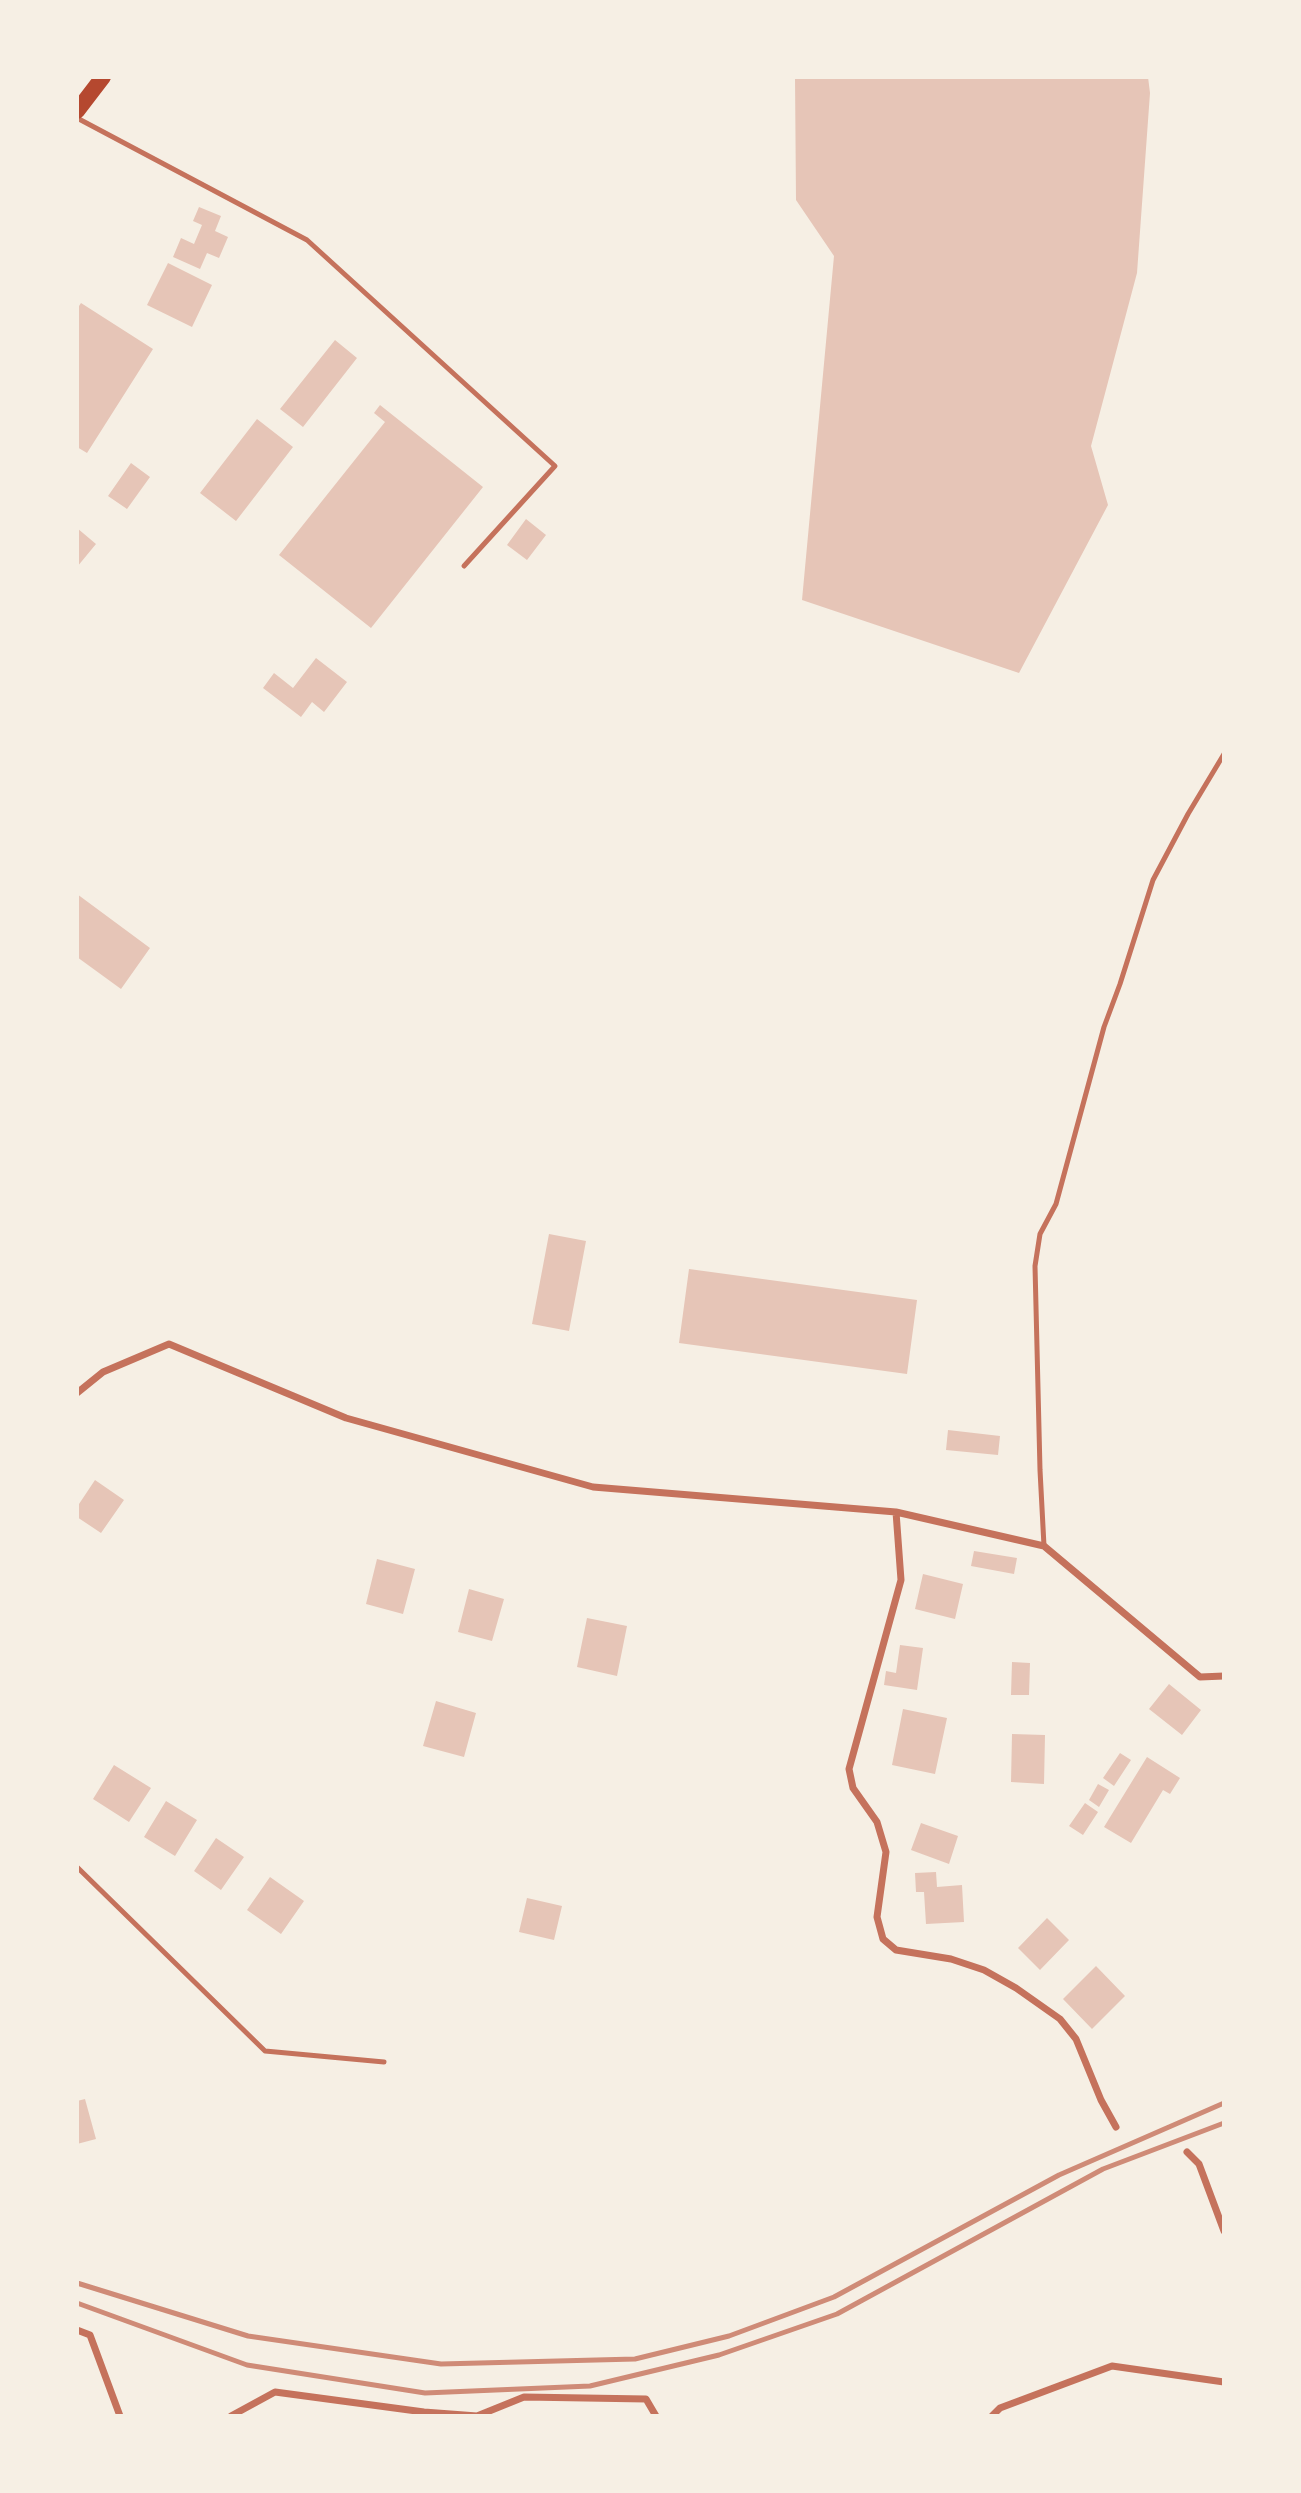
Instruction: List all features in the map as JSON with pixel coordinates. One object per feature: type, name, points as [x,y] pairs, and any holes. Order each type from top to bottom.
[{"type":"main road","points":[[77,111],[103,77]]},
{"type":"street","points":[[77,1393],[103,1372],[169,1344],[346,1418],[593,1487],[896,1512],[1044,1546],[1200,1677],[1224,1676]]},
{"type":"street","points":[[896,1512],[901,1580],[849,1769],[852,1788],[877,1822],[886,1852],[877,1917],[883,1939],[897,1950],[951,1959],[984,1970],[1016,1988],[1060,2019],[1076,2039],[1101,2100],[1116,2127]]},
{"type":"street","points":[[1187,2152],[1199,2164],[1224,2231]]},
{"type":"street","points":[[77,2330],[90,2335],[120,2416]]},
{"type":"street","points":[[992,2416],[1000,2408],[1112,2366],[1224,2382]]},
{"type":"street","points":[[231,2416],[275,2392],[424,2412],[477,2416],[524,2397],[646,2399],[656,2416]]},
{"type":"lane","points":[[77,118],[307,240],[555,466],[464,566]]},
{"type":"lane","points":[[1044,1546],[1035,1266],[1040,1234],[1056,1204],[1104,1027],[1153,880],[1224,754]]},
{"type":"lane","points":[[77,1867],[265,2052],[384,2062]]},
{"type":"building","points":[[795,77],[1148,77],[1150,93],[1137,273],[1091,446],[1108,505],[1019,673],[802,600],[834,256],[796,200]]},
{"type":"building","points":[[199,207],[221,216],[215,231],[228,237],[219,258],[207,253],[200,269],[173,257],[181,238],[194,244],[202,225],[193,221]]},
{"type":"building","points":[[168,263],[212,285],[192,327],[147,305]]},
{"type":"building","points":[[81,303],[153,349],[87,453],[77,447],[77,309]]},
{"type":"building","points":[[335,340],[357,358],[303,427],[280,409]]},
{"type":"building","points":[[380,405],[483,487],[371,628],[279,555],[385,422],[374,413]]},
{"type":"building","points":[[257,419],[293,447],[236,521],[200,493]]},
{"type":"building","points":[[131,463],[150,477],[127,509],[108,496]]},
{"type":"building","points":[[526,519],[546,535],[527,560],[507,545]]},
{"type":"building","points":[[77,528],[96,544],[77,567]]},
{"type":"building","points":[[316,658],[347,682],[324,712],[312,702],[301,717],[263,688],[274,673],[293,688]]},
{"type":"building","points":[[77,894],[150,948],[121,989],[77,957]]},
{"type":"building","points":[[549,1234],[586,1241],[569,1331],[532,1324]]},
{"type":"building","points":[[689,1269],[917,1300],[907,1374],[679,1343]]},
{"type":"building","points":[[948,1430],[1000,1436],[998,1455],[946,1450]]},
{"type":"building","points":[[95,1480],[124,1500],[101,1533],[77,1517],[77,1507]]},
{"type":"building","points":[[974,1551],[1017,1558],[1014,1574],[971,1566]]},
{"type":"building","points":[[377,1559],[415,1569],[403,1614],[366,1604]]},
{"type":"building","points":[[923,1574],[963,1584],[955,1619],[915,1609]]},
{"type":"building","points":[[469,1589],[504,1599],[492,1641],[458,1632]]},
{"type":"building","points":[[587,1618],[627,1626],[617,1676],[577,1667]]},
{"type":"building","points":[[900,1645],[923,1648],[917,1690],[884,1685],[886,1671],[896,1673]]},
{"type":"building","points":[[1012,1662],[1030,1663],[1029,1695],[1011,1695]]},
{"type":"building","points":[[1169,1684],[1201,1710],[1182,1735],[1149,1709]]},
{"type":"building","points":[[436,1701],[476,1713],[464,1757],[423,1746]]},
{"type":"building","points":[[903,1709],[947,1718],[935,1774],[892,1765]]},
{"type":"building","points":[[1012,1734],[1045,1735],[1044,1784],[1011,1782]]},
{"type":"building","points":[[1120,1753],[1131,1760],[1114,1786],[1103,1778]]},
{"type":"building","points":[[1147,1757],[1180,1778],[1170,1794],[1163,1790],[1131,1843],[1104,1827]]},
{"type":"building","points":[[114,1765],[151,1788],[129,1822],[93,1799]]},
{"type":"building","points":[[1098,1784],[1109,1790],[1099,1807],[1089,1800]]},
{"type":"building","points":[[166,1801],[197,1820],[175,1856],[144,1837]]},
{"type":"building","points":[[1085,1803],[1098,1812],[1083,1835],[1069,1826]]},
{"type":"building","points":[[921,1823],[958,1836],[949,1864],[911,1850]]},
{"type":"building","points":[[216,1838],[244,1857],[221,1890],[194,1871]]},
{"type":"building","points":[[936,1872],[937,1887],[962,1885],[964,1922],[926,1924],[924,1892],[916,1892],[915,1873]]},
{"type":"building","points":[[270,1877],[304,1901],[281,1934],[247,1910]]},
{"type":"building","points":[[527,1898],[562,1906],[554,1940],[519,1932]]},
{"type":"building","points":[[1047,1918],[1069,1940],[1040,1970],[1018,1948]]},
{"type":"building","points":[[1096,1966],[1125,1996],[1092,2029],[1063,1999]]},
{"type":"building","points":[[85,2099],[96,2139],[77,2144],[77,2101]]},
{"type":"railway","points":[[77,2283],[248,2336],[441,2364],[635,2359],[729,2336],[834,2297],[1059,2175],[1224,2103]]},
{"type":"railway","points":[[77,2303],[247,2365],[425,2393],[590,2386],[719,2355],[837,2314],[1103,2169],[1224,2123]]}]
